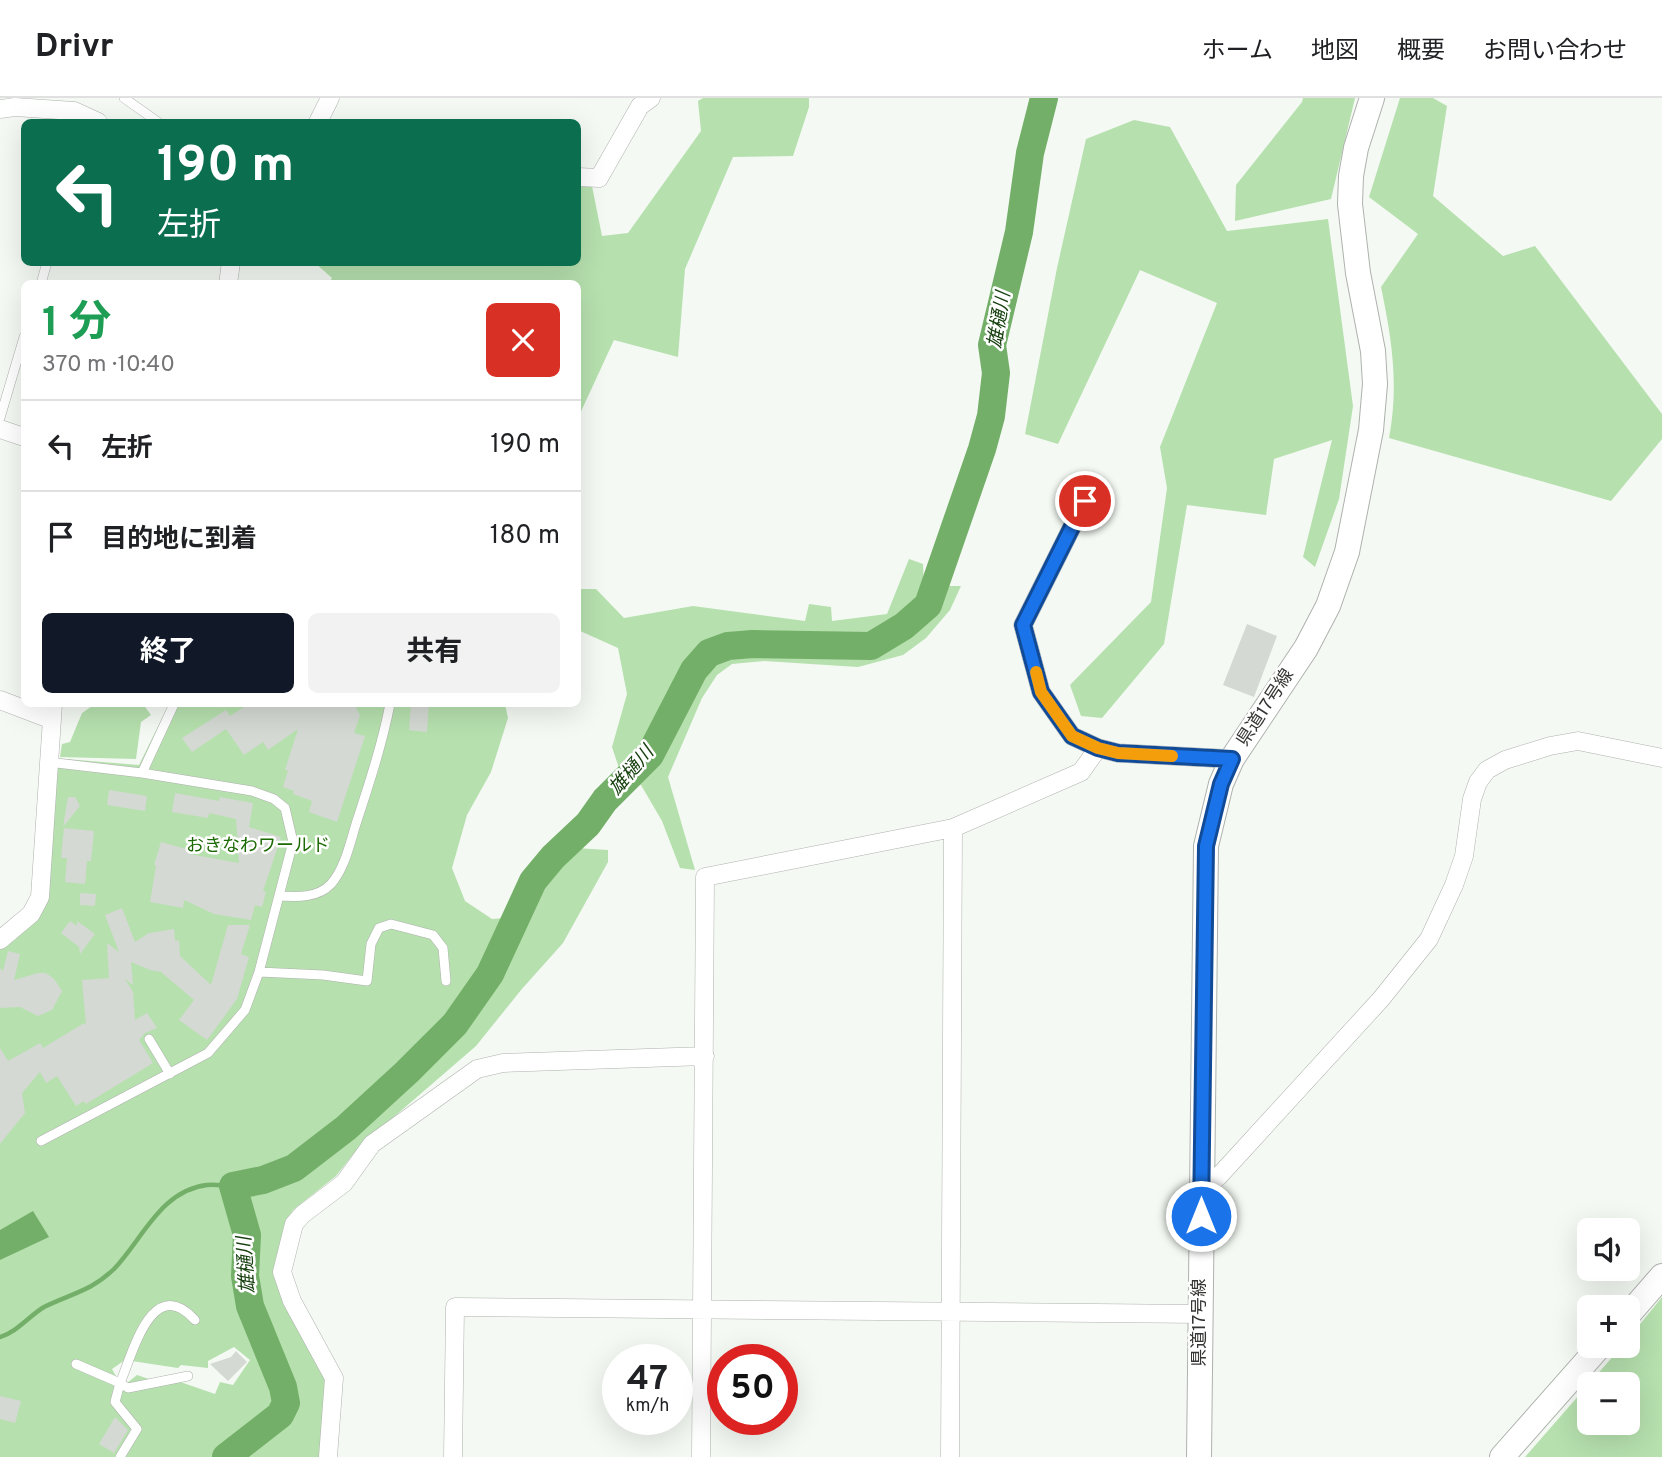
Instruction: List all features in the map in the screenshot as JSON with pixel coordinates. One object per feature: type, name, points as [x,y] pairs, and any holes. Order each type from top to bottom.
[{"type":"main road","name":"県道17号線","points":[[1199,1457],[1206,846],[1221,784],[1232,759],[1306,648],[1328,606],[1347,552],[1371,430],[1375,384],[1373,351],[1358,273],[1350,204],[1356,148],[1372,98]]},
{"type":"main road","points":[[1640,1301],[1662,1276]]},
{"type":"main road","points":[[1502,1457],[1589,1358]]},
{"type":"street","points":[[320,119],[330,98]]},
{"type":"street","points":[[581,177],[599,178],[640,106],[651,98]]},
{"type":"street","points":[[0,110],[15,107],[74,111],[89,119]]},
{"type":"street","points":[[0,429],[21,436]]},
{"type":"street","points":[[1085,501],[1023,625],[1041,692],[1072,736],[1098,748],[1118,753],[1232,759]]},
{"type":"street","points":[[0,700],[21,705]]},
{"type":"street","points":[[0,940],[32,914],[40,897],[51,711],[32,707]]},
{"type":"street","points":[[1201,1192],[1219,1176],[1381,999],[1429,939],[1454,885],[1464,856],[1472,799],[1478,782],[1488,770],[1504,760],[1550,746],[1578,741],[1662,758]]},
{"type":"street","points":[[701,1457],[705,877],[953,828],[1082,772],[1098,748]]},
{"type":"street","points":[[950,1457],[953,828]]},
{"type":"street","points":[[328,1457],[334,1378],[292,1301],[282,1272],[294,1224],[303,1214],[344,1183],[372,1144],[477,1069],[503,1063],[705,1056]]},
{"type":"street","points":[[453,1457],[455,1307],[1201,1314]]},
{"type":"lane","points":[[124,98],[154,119]]},
{"type":"lane","points":[[0,418],[21,347]]},
{"type":"lane","points":[[142,772],[173,707]]},
{"type":"lane","points":[[280,896],[300,898],[331,885],[343,864],[383,739],[389,707]]},
{"type":"lane","points":[[41,1141],[208,1053],[246,1010],[259,972],[293,842],[285,808],[274,799],[252,791],[142,772],[48,762]]},
{"type":"lane","points":[[259,972],[323,975],[367,981],[371,944],[379,928],[391,925],[433,935],[443,948],[446,981]]},
{"type":"lane","points":[[149,1039],[170,1074]]},
{"type":"lane","points":[[120,1457],[137,1429],[115,1402],[120,1383],[148,1318],[158,1307],[166,1305],[187,1310],[195,1320]]},
{"type":"lane","points":[[76,1364],[128,1388],[188,1376]]},
{"type":"green space","points":[[703,98],[809,98],[809,107],[793,156],[733,157],[685,269],[678,357],[614,340],[581,412],[581,280],[331,280],[332,278],[318,266],[581,266],[581,186],[592,186],[602,236],[628,233],[701,131],[698,101]]},
{"type":"green space","points":[[1303,98],[1355,98],[1331,199],[1235,221],[1236,185]]},
{"type":"green space","points":[[1400,98],[1433,98],[1447,106],[1433,196],[1503,256],[1535,246],[1662,414],[1662,439],[1611,501],[1389,438],[1394,400],[1393,362],[1381,287],[1418,234],[1369,197]]},
{"type":"green space","points":[[1134,120],[1170,127],[1227,231],[1328,219],[1353,406],[1339,499],[1315,567],[1303,557],[1332,440],[1274,459],[1266,515],[1187,505],[1164,644],[1102,718],[1081,716],[1070,685],[1151,602],[1167,488],[1160,447],[1217,303],[1140,270],[1058,444],[1025,434],[1057,268],[1086,139]]},
{"type":"green space","points":[[909,559],[923,564],[924,589],[902,634],[921,629],[947,586],[961,586],[950,610],[926,638],[903,655],[858,667],[764,661],[732,664],[717,675],[702,698],[668,777],[695,870],[680,868],[662,821],[641,785],[620,771],[612,747],[627,694],[618,648],[581,631],[581,589],[596,589],[624,618],[693,606],[805,621],[809,604],[831,607],[832,621],[887,614]]},
{"type":"green space","points":[[91,707],[145,707],[151,715],[141,722],[136,759],[60,757],[62,744],[70,742],[82,713]]},
{"type":"green space","name":"おきなわワールド","points":[[168,707],[506,707],[508,718],[491,772],[467,815],[452,868],[465,901],[492,919],[505,918],[519,880],[575,848],[608,850],[608,862],[563,943],[476,1046],[359,1147],[336,1176],[293,1210],[286,1225],[274,1272],[325,1377],[320,1457],[0,1457],[0,945],[41,910],[54,758],[139,765]],"holes":[[[234,1347],[250,1360],[233,1385],[220,1382],[215,1394],[169,1378],[158,1382],[137,1375],[122,1387],[112,1369],[125,1360],[178,1368],[181,1365],[208,1368],[208,1361]]]},
{"type":"green space","points":[[1662,1297],[1662,1457],[1525,1457],[1577,1397],[1577,1435],[1640,1435],[1640,1372],[1599,1372],[1612,1358],[1640,1358],[1640,1324]]},
{"type":"shaded area","points":[[33,1211],[49,1237],[0,1260],[0,1230]]},
{"type":"building","points":[[1247,624],[1277,636],[1254,697],[1223,685]]},
{"type":"building","points":[[244,707],[356,707],[360,715],[354,733],[365,736],[337,822],[309,812],[312,801],[283,787],[288,770],[285,770],[298,729],[268,750],[263,742],[244,755],[226,729],[192,752],[182,738],[226,710],[230,716]]},
{"type":"building","points":[[411,707],[429,707],[427,732],[409,730]]},
{"type":"building","points":[[109,790],[147,796],[145,811],[107,805]]},
{"type":"building","points":[[175,793],[219,801],[220,797],[253,803],[249,827],[281,837],[263,891],[266,892],[262,907],[255,905],[251,920],[214,914],[184,900],[183,908],[150,902],[154,865],[161,842],[190,850],[189,854],[239,863],[236,819],[209,813],[208,818],[172,812]]},
{"type":"building","points":[[68,797],[75,797],[80,806],[63,827]]},
{"type":"building","points":[[64,828],[94,831],[85,884],[65,882],[67,858],[61,858]]},
{"type":"building","points":[[80,893],[96,894],[95,906],[80,905]]},
{"type":"building","points":[[122,908],[135,942],[149,933],[174,929],[175,941],[179,940],[180,956],[211,985],[228,925],[250,925],[241,954],[249,957],[237,999],[207,1040],[179,1020],[194,1000],[161,972],[131,962],[133,985],[125,979],[133,992],[135,1020],[147,1013],[157,1028],[145,1033],[139,1040],[153,1063],[86,1104],[84,1101],[76,1106],[57,1076],[46,1083],[40,1072],[22,1093],[25,1113],[0,1144],[0,1048],[8,1061],[40,1043],[43,1048],[84,1023],[86,1025],[82,980],[109,978],[107,943],[119,952],[105,915]]},
{"type":"building","points":[[70,921],[77,926],[77,921],[95,934],[80,954],[79,947],[61,933]]},
{"type":"building","points":[[8,951],[20,954],[14,980],[38,973],[46,973],[54,979],[62,991],[52,1010],[38,1016],[20,1007],[0,1008],[0,968],[3,971]]},
{"type":"building","points":[[236,1351],[247,1362],[228,1381],[210,1364],[231,1357]]},
{"type":"building","points":[[0,1396],[21,1401],[15,1423],[0,1419]]},
{"type":"building","points":[[115,1417],[128,1430],[114,1453],[99,1444]]},
{"type":"waterway","name":"雄樋川","points":[[226,1457],[280,1415],[286,1403],[283,1387],[250,1306],[245,1276],[247,1235],[233,1186],[263,1180],[294,1168],[346,1128],[455,1024],[490,974],[533,881],[553,857],[588,824],[605,800],[650,755],[694,670],[709,653],[728,646],[753,644],[871,646],[904,626],[928,605],[991,416],[996,373],[992,345],[1019,232],[1030,153],[1044,98]]},
{"type":"waterway","points":[[0,1337],[44,1307],[105,1277],[154,1218],[177,1196],[207,1185],[233,1186]]},
{"type":"slow traffic","points":[[1036,672],[1041,692],[1072,736],[1098,748],[1118,753],[1172,756]]},
{"type":"route","points":[[1085,501],[1023,625],[1041,692],[1072,736],[1098,748],[1118,753],[1232,759],[1221,784],[1206,846],[1201,1216]]}]
